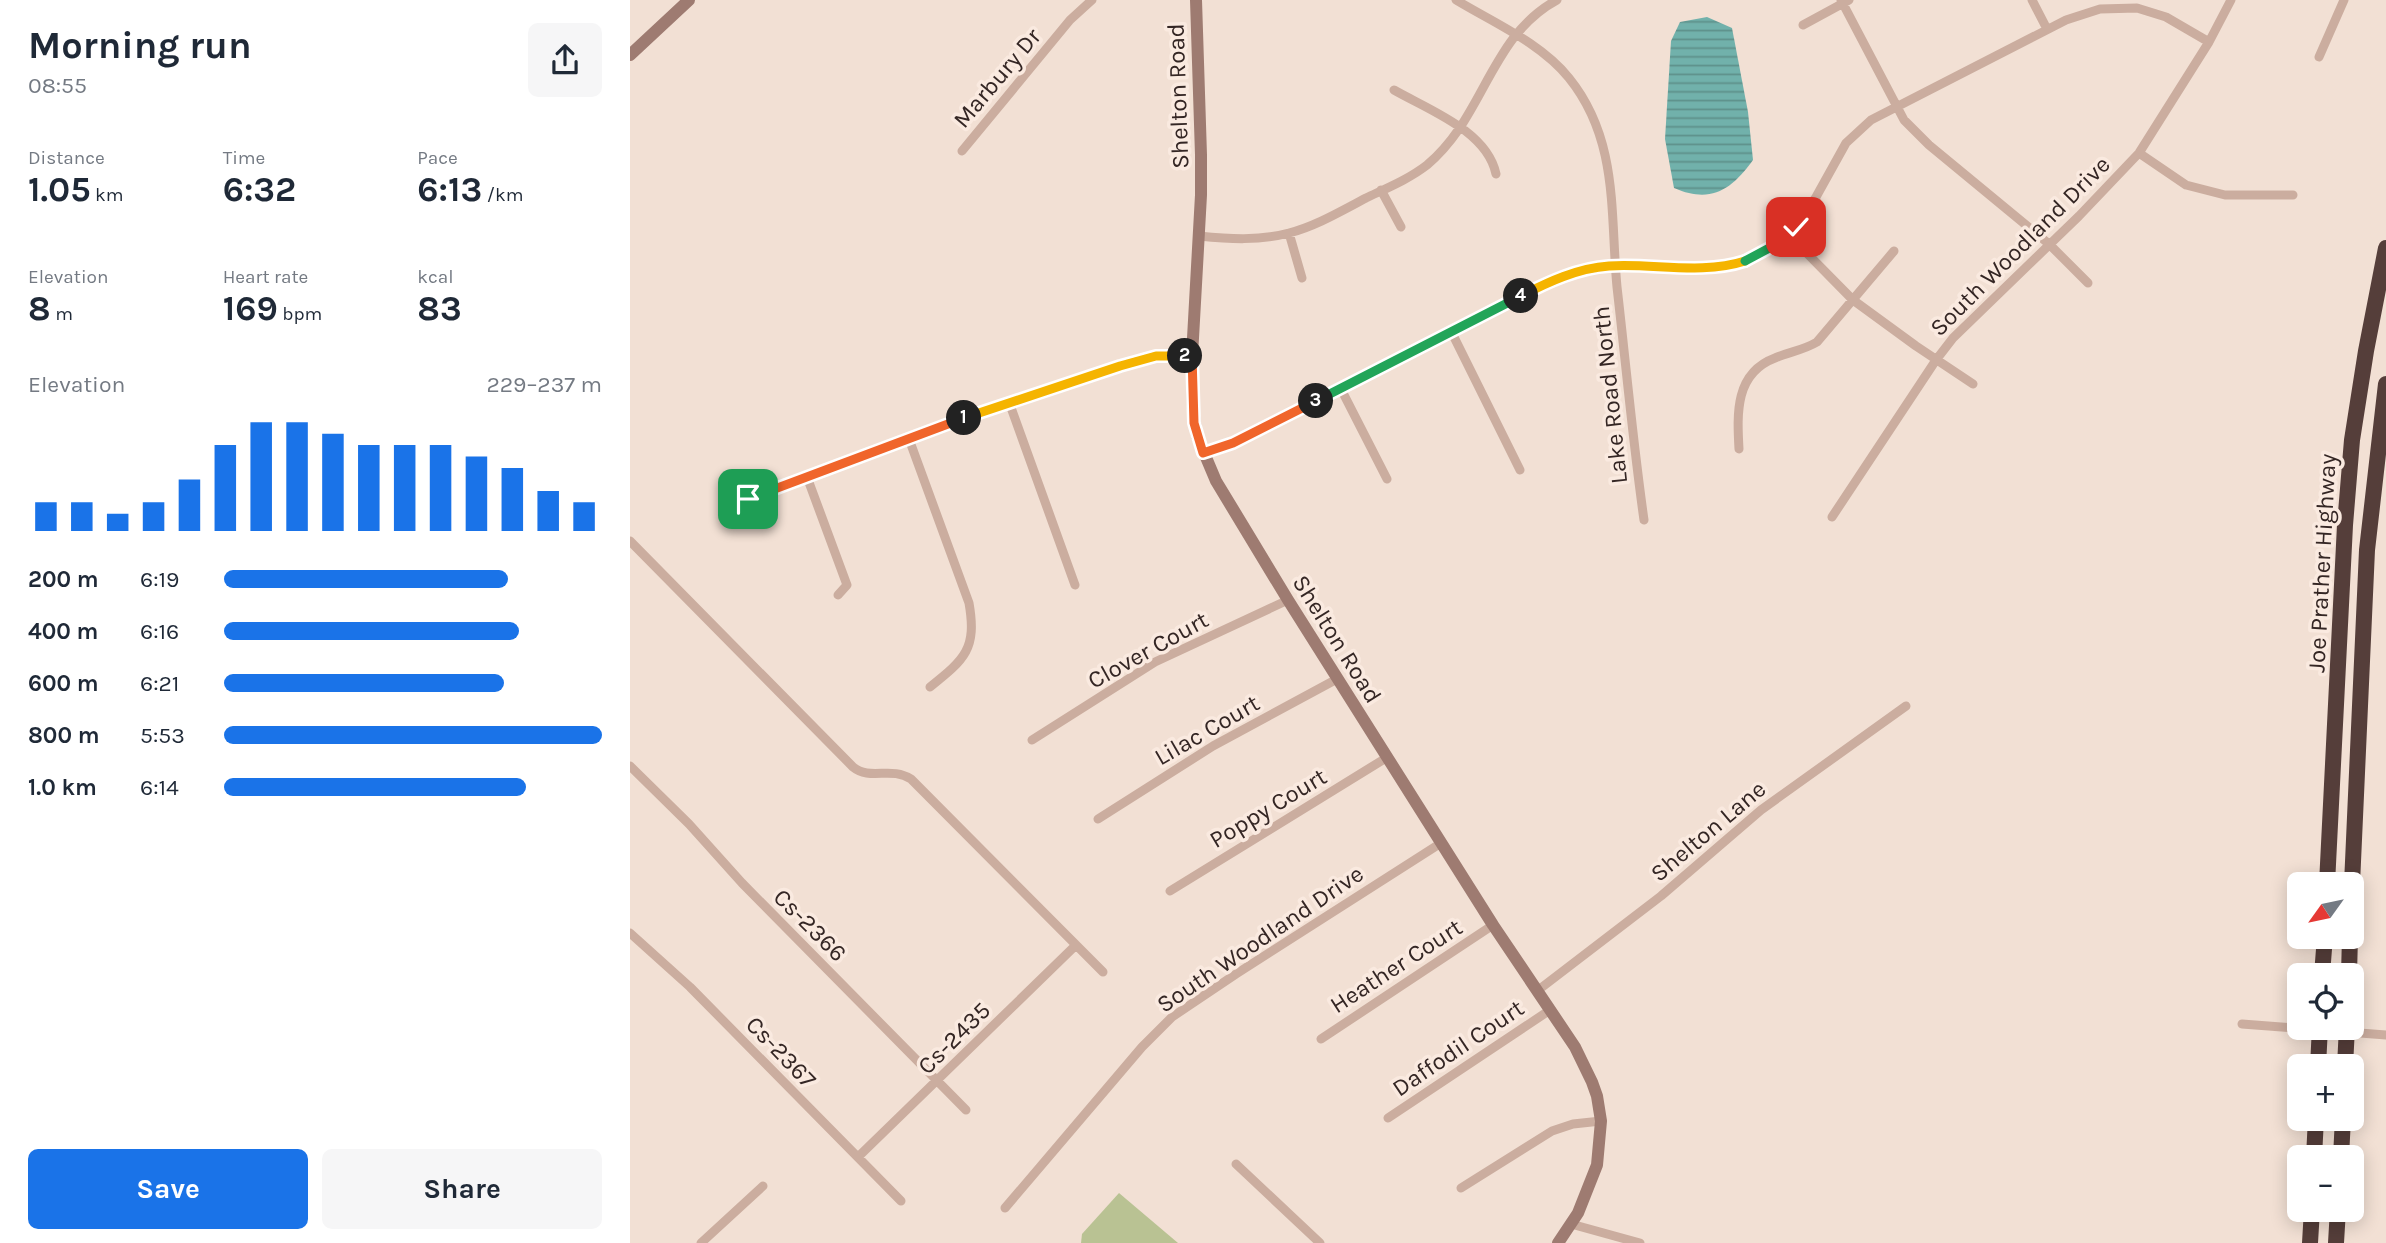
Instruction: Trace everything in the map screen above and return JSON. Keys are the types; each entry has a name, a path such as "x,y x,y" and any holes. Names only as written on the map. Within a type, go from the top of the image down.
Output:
{"highway":[{"name":"Joe Prather Highway","path":"2328,872 2345,525 2352,440 2386,248"},
{"name":"Joe Prather Highway","path":"2353,872 2367,550 2386,384"},
{"path":"2310,1243 2311,1222"},
{"path":"2336,1243 2337,1222"}],"street":[{"path":"630,55 689,0"},
{"name":"Marbury Dr","path":"962,151 1070,20 1092,0"},
{"name":"Shelton Road","path":"1196,0 1201,155 1192,356 1194,423 1203,453 1216,481 1288,600 1386,758 1586,1067 1597,1096 1601,1121 1597,1165 1585,1198 1558,1243"},
{"name":"Lake Road North","path":"1456,0 1515,35 1556,64 1571,80 1594,119 1603,141 1608,166 1615,266 1644,520"},
{"path":"1199,236 1244,239 1289,233 1325,219 1428,164 1460,128 1515,35 1534,14 1557,0"},
{"path":"2032,0 2047,29"},
{"name":"South Woodland Drive","path":"1832,517 1953,338 2140,153 2209,42 2231,0"},
{"path":"2319,57 2344,0"},
{"path":"1803,25 1844,1 1895,107 1904,120 1929,145 2049,244 2088,284"},
{"path":"1203,453 1252,433 1554,280 1581,271 1615,266 1724,266 1751,259 1788,235 1803,219 1846,143 1871,120 2085,12 2120,7 2137,8 2166,17 2209,42"},
{"path":"1394,90 1460,128 1483,146 1493,162 1496,174"},
{"path":"2140,153 2186,185 2225,195 2293,195"},
{"path":"1381,190 1401,227"},
{"path":"1289,233 1302,278"},
{"path":"1788,235 1853,300 1973,384"},
{"path":"1739,449 1739,401 1753,371 1771,359 1816,342 1894,251"},
{"path":"1452,332 1520,470"},
{"path":"748,499 1009,402 1156,356 1192,356"},
{"path":"1341,388 1387,479"},
{"path":"1009,402 1075,585"},
{"path":"909,439 969,603 972,623 971,645 952,669 930,687"},
{"path":"807,477 847,585 838,595"},
{"path":"630,541 853,767 866,774 897,773 911,779 1103,972"},
{"name":"Clover Court","path":"1032,740 1155,662 1288,600"},
{"name":"Lilac Court","path":"1098,819 1213,746 1337,679"},
{"name":"Shelton Lane","path":"1537,991 1661,896 1761,810 1906,706"},
{"name":"Poppy Court","path":"1170,891 1386,758"},
{"name":"Cs-2366","path":"630,766 689,824 749,891 966,1110"},
{"name":"South Woodland Drive","path":"1004,1208 1142,1047 1172,1017 1441,843"},
{"name":"Heather Court","path":"1321,1039 1493,925"},
{"name":"Cs-2367","path":"630,933 690,987 901,1201"},
{"name":"Cs-2435","path":"858,1157 1076,945"},
{"name":"Daffodil Court","path":"1388,1118 1550,1010"},
{"path":"2242,1024 2287,1027"},
{"path":"2364,1033 2386,1035"},
{"path":"1461,1188 1552,1131 1573,1124 1601,1121"},
{"path":"1236,1164 1320,1243"},
{"path":"701,1243 763,1186"},
{"path":"1571,1224 1640,1243"}],"green space":[{"path":"1119,1193 1178,1243 1081,1243 1082,1234"}],"water":[{"path":"1707,17 1732,28 1748,112 1753,160 1728,186 1719,191 1699,195 1674,188 1665,139 1671,41 1680,22"}],"route":[{"path":"748,499 1000,405 1156,356 1192,356 1194,423 1203,453 1262,429 1554,280 1605,266 1708,267 1738,263 1763,253 1796,227"}]}
